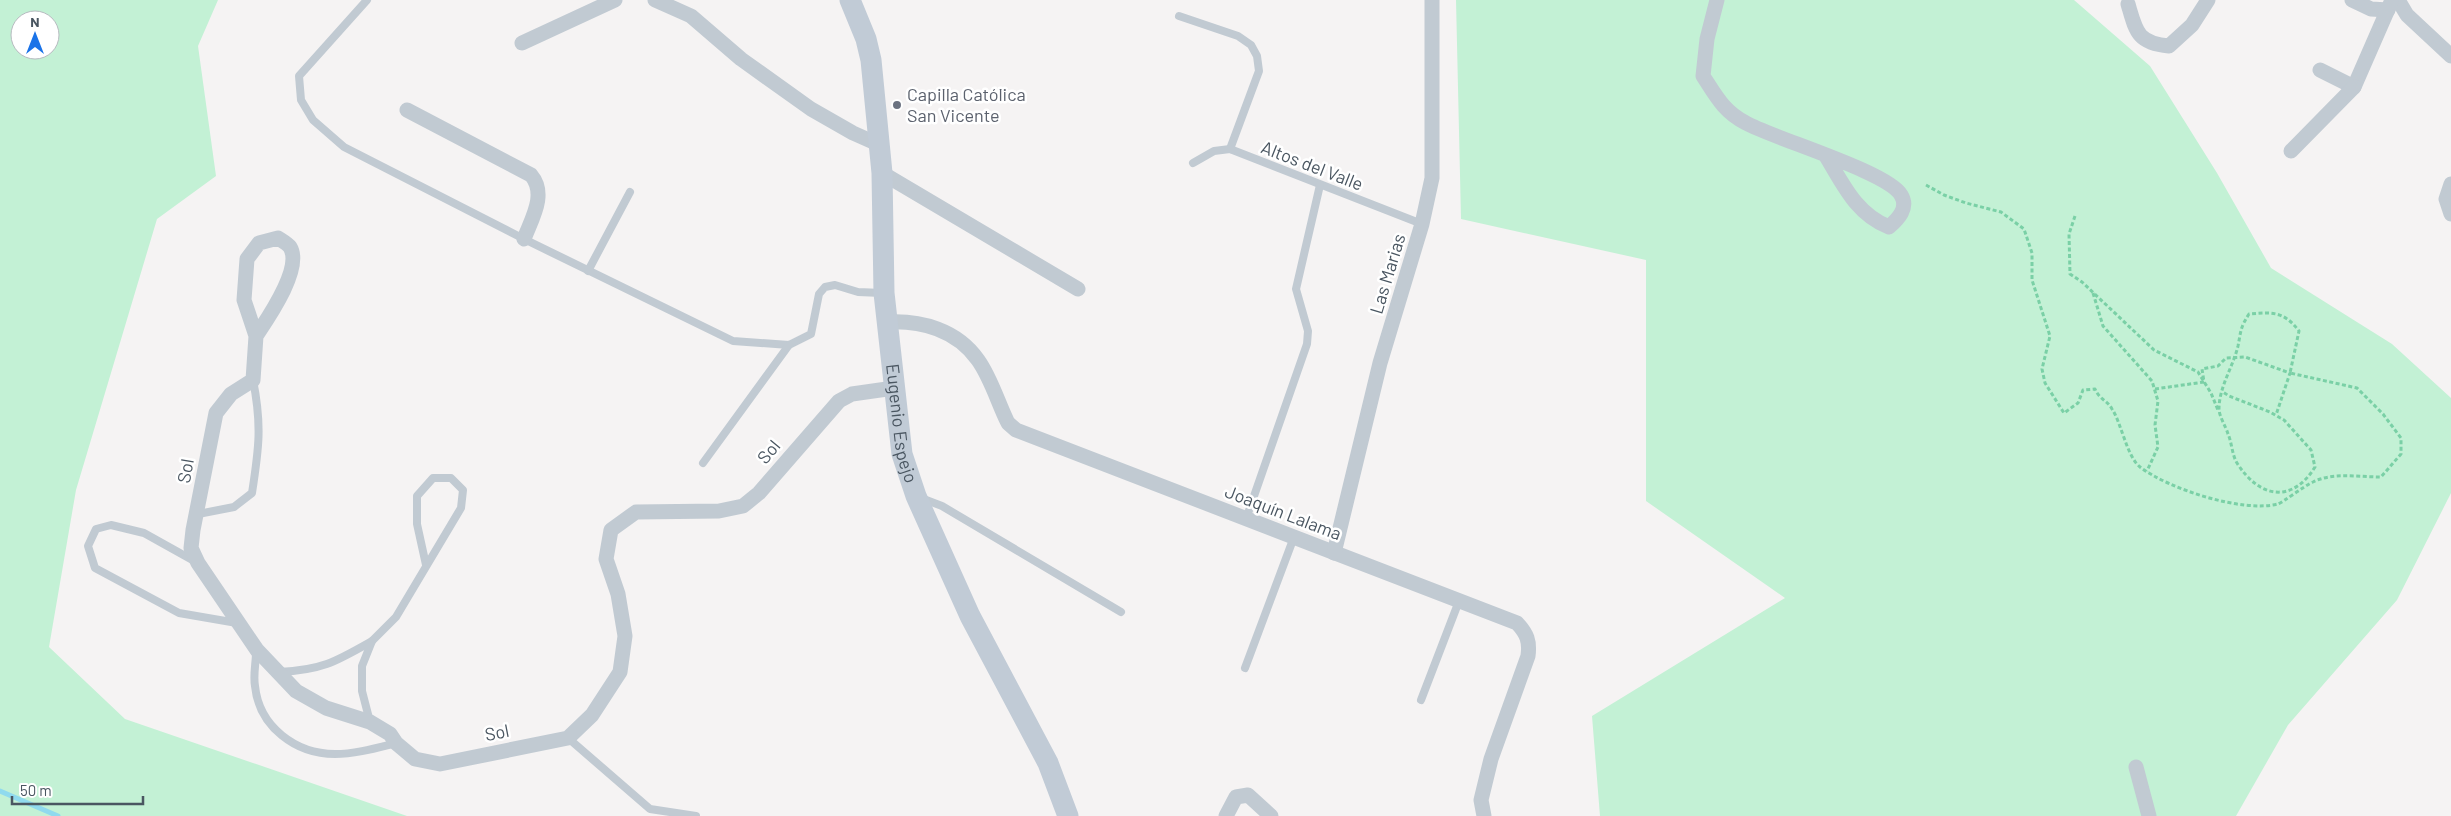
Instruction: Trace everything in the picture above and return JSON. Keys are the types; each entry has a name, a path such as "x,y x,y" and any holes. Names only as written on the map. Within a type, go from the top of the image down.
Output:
{"street":[{"path":"522,43 615,0"},
{"path":"655,0 691,16 741,59 811,109 853,133 880,145"},
{"name":"Eugenio Espejo","path":"850,0 866,39 871,60 882,173 884,293 902,454 916,496 970,616 1048,763 1068,816"},
{"name":"Las Marias","path":"1334,553 1380,364 1422,224 1432,178 1432,0"},
{"path":"1717,0 1707,39 1703,76 1726,111 1746,123 1887,181 1901,195 1904,206 1899,219 1889,226 1876,222 1856,205 1826,156"},
{"path":"2128,4 2136,32 2152,45 2169,46 2192,24 2208,0"},
{"path":"2352,0 2371,9 2393,3"},
{"path":"2393,3 2451,56"},
{"path":"2291,151 2354,87 2393,3"},
{"path":"2320,70 2354,87"},
{"path":"406,110 531,175 537,182 539,191 538,201 524,239"},
{"path":"882,173 1078,289"},
{"path":"2451,184 2446,198 2451,214"},
{"path":"253,380 256,336 244,300 247,259 259,243 278,238 290,247 294,262 272,312 256,336"},
{"name":"Joaquín Lalama","path":"887,322 924,323 952,337 968,349 979,361 1008,423 1016,430 1518,624 1526,633 1530,644 1528,656 1491,759 1481,800 1484,816"},
{"name":"Sol","path":"253,380 231,394 216,413 192,548 198,563 257,650 296,691 319,704 370,722 390,734 396,743 415,759 440,764 568,738 592,715 620,672 625,636 618,594 606,559 611,530 636,512 719,511 743,506 759,494 839,400 852,394 894,388"},
{"path":"2136,767 2149,816"},
{"path":"1226,816 1236,797 1248,795 1271,816"},
{"path":"1476,816 1481,800"}],"lane":[{"path":"367,0 299,76 301,100 313,120 344,147 524,239 733,341 790,345"},
{"path":"1178,16 1238,36 1251,45 1258,56 1259,72 1230,149 1214,151 1193,163"},
{"name":"Altos del Valle","path":"1230,149 1422,224"},
{"path":"1246,519 1307,344 1304,316 1296,290 1320,185"},
{"path":"588,270 630,192"},
{"path":"703,464 790,345 811,334 819,294 825,287 835,285 858,292 884,293"},
{"path":"198,514 234,507 252,494 260,447 259,412 253,380"},
{"path":"279,672 304,671 332,664 372,641 396,617 426,565 448,533 461,508 463,490 451,478 433,478 417,496 417,524 426,565"},
{"path":"916,496 942,506 1121,612"},
{"path":"198,563 144,533 111,525 96,529 88,546 95,568 179,613 237,623"},
{"path":"1246,668 1294,537"},
{"path":"1421,700 1459,601"},
{"path":"370,722 362,691 362,666 372,641"},
{"path":"257,650 254,686 259,706 272,729 302,748 334,754 368,750 396,743"},
{"path":"568,738 650,809 696,816"}],"path":[{"path":"1926,184 1944,195 2001,212 2024,229 2032,253 2032,280 2050,336 2042,369 2045,383 2064,413 2078,403 2083,390 2095,389 2099,398 2112,408 2138,466 2171,483 2218,501 2253,506 2279,504 2294,492 2315,481 2337,476 2381,477 2401,454 2401,438 2382,414 2357,388 2290,372 2246,357 2226,358 2218,366 2202,369 2204,382"},
{"path":"2075,216 2069,234 2070,274 2093,292 2154,350 2198,372 2218,410 2236,461 2249,480 2269,493 2283,492 2307,480 2315,467 2311,450 2284,420 2223,392"},
{"path":"2093,292 2104,326 2147,374 2158,401 2155,425 2158,447 2148,471"},
{"path":"2218,410 2238,346 2240,330 2249,314 2272,312 2290,319 2299,331 2290,372 2276,415"},
{"path":"2154,389 2204,382"}],"green space":[{"path":"0,0 218,0 198,46 216,176 157,219 76,490 49,647 125,719 407,816 0,816"},
{"path":"1456,0 2074,0 2150,66 2217,173 2271,268 2392,344 2451,398 2451,493 2397,600 2288,725 2236,816 1600,816 1592,716 1785,598 1646,501 1646,260 1461,219"}],"waterway":[{"path":"0,791 58,816"}],"place":[{"name":"Capilla Católica San Vicente","path":"897,105"}]}
